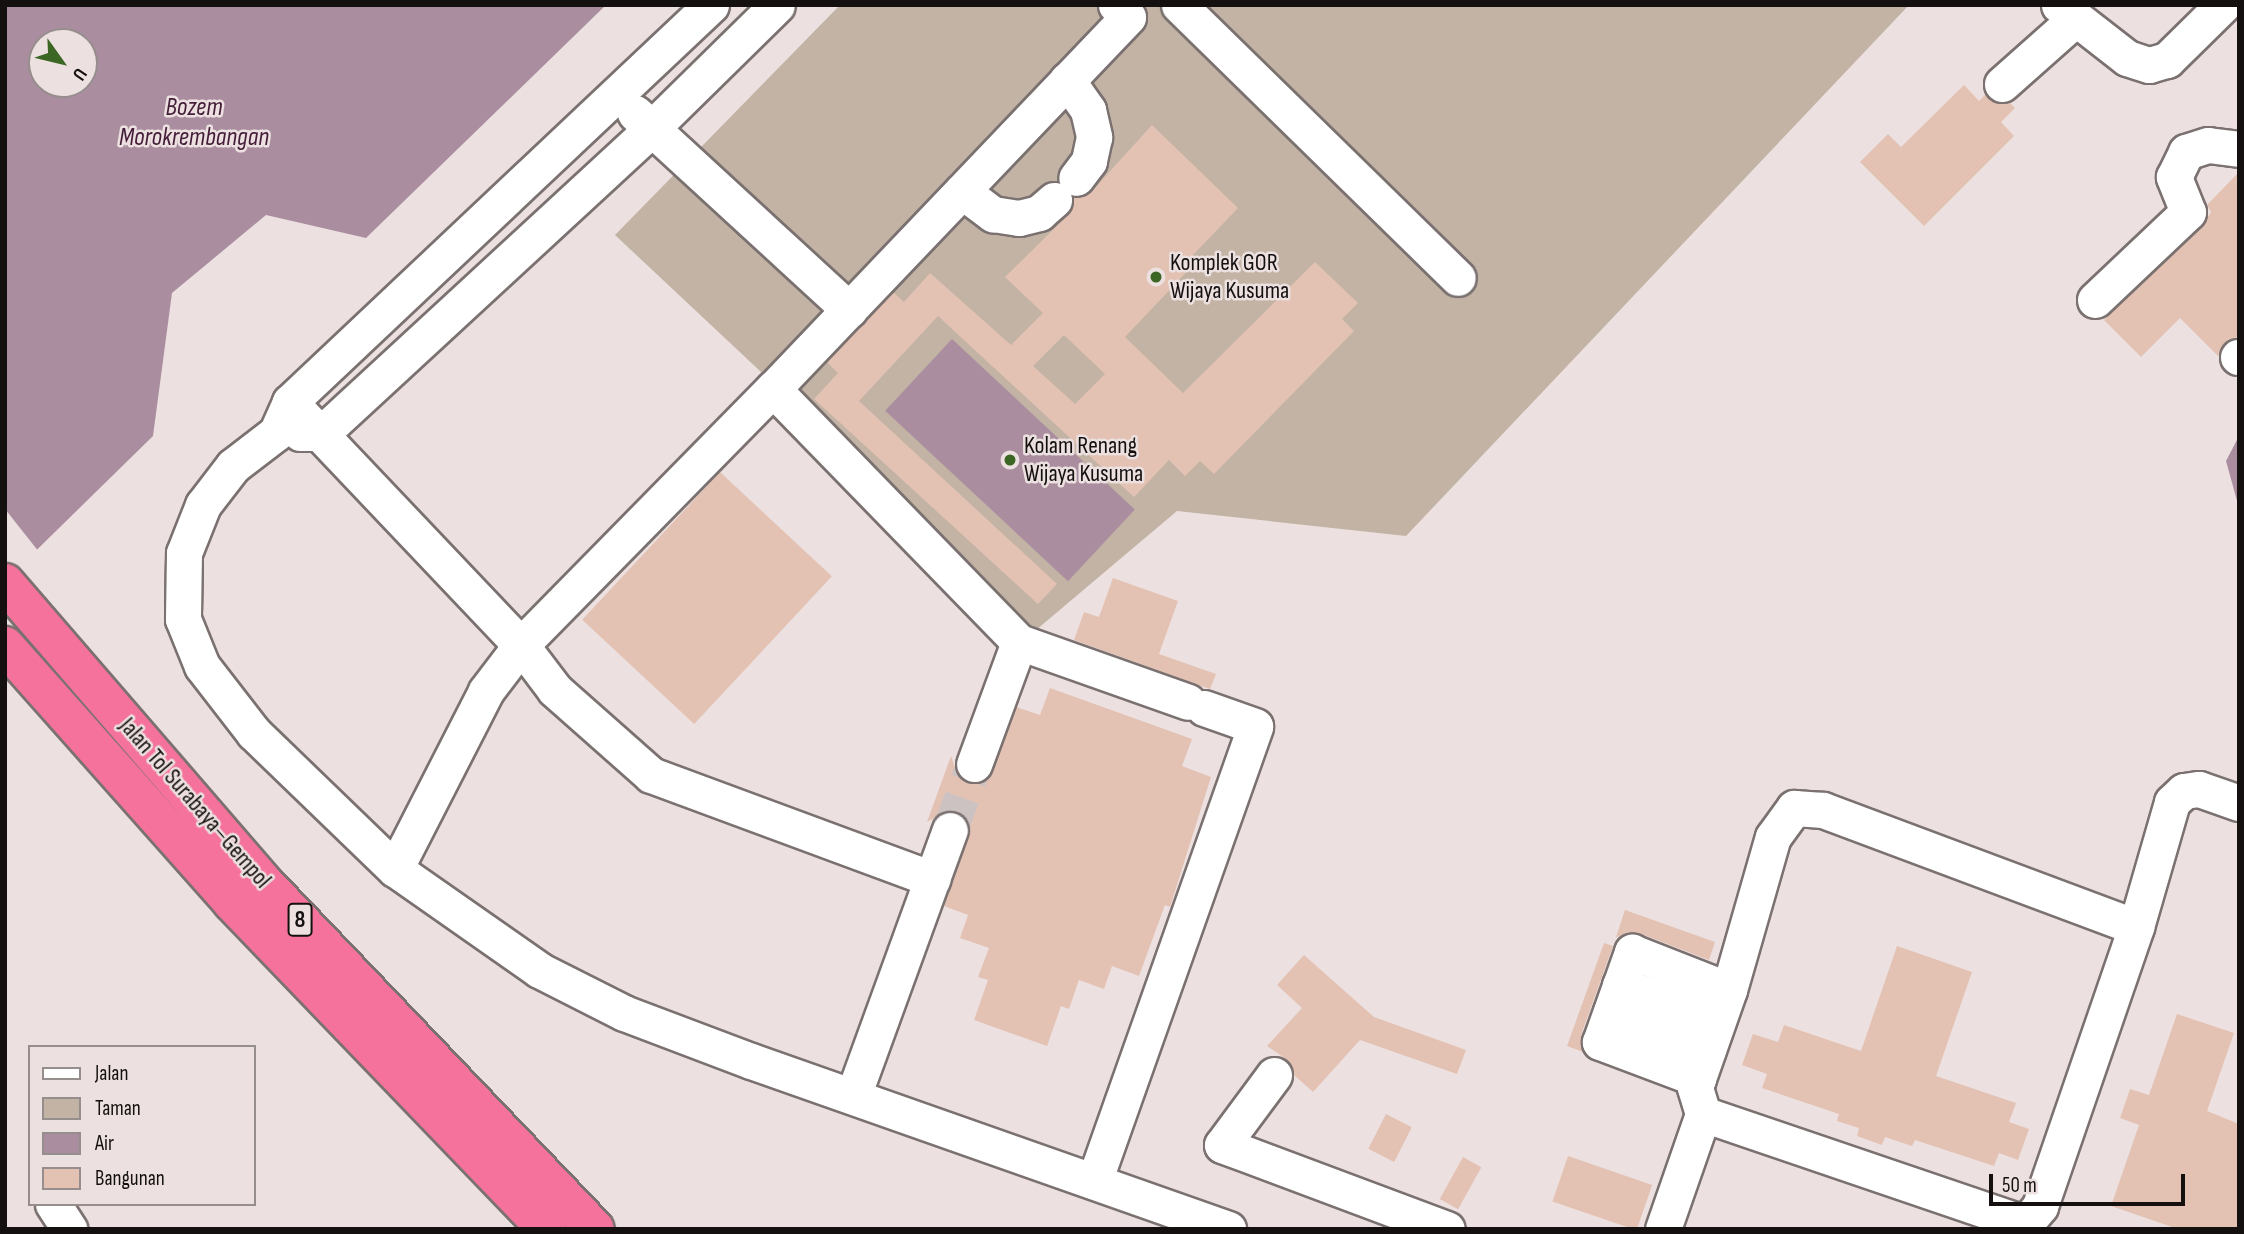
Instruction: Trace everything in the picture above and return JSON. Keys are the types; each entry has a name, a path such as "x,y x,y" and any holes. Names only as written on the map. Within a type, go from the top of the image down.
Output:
{"highway":[{"name":"Jalan Tol Surabaya–Gempol","path":"11,591 265,884 595,1229"},
{"name":"Jalan Tol Surabaya–Gempol","path":"5,646 232,902 547,1229"}],"lane":[{"path":"711,5 290,402 276,433 233,466 203,505 184,553 183,619 202,666 254,733 395,869 539,970 624,1013 853,1096 1095,1179 1228,1229"},
{"path":"276,433 322,433 652,128 777,5"},
{"path":"1178,5 1458,278"},
{"path":"2002,84 2067,13 2127,58 2149,65 2167,60 2223,5"},
{"path":"395,869 486,691 521,645 849,310 1067,80 1127,9"},
{"path":"962,191 993,214 1019,219 1039,213 1065,189 1089,161 1094,137 1088,110 1067,80"},
{"path":"617,96 849,310"},
{"path":"2095,300 2188,212 2174,177 2186,152 2208,145 2239,149"},
{"path":"773,389 1019,642 1255,726 1095,1179"},
{"path":"290,402 521,645 555,690 651,775 932,879"},
{"path":"974,764 1019,642"},
{"path":"1703,1114 2022,1226 2040,1206 2136,927 2172,802 2184,791 2199,789 2239,803"},
{"path":"1663,1229 1703,1114 1695,1087 1773,836 1794,808 1823,810 2136,927"},
{"path":"853,1096 950,830"},
{"path":"1616,998 1713,1035 1600,1042 1616,998"},
{"path":"1274,1075 1222,1145 1447,1229"},
{"path":"54,1206 69,1229"}],"green space":[{"name":"Komplek GOR Wijaya Kusuma","path":"840,5 1909,5 1406,536 1177,511 1036,630 615,235"}],"water":[{"name":"Bozem Morokrembangan","path":"5,5 606,5 366,238 266,215 172,293 153,436 5,581"},
{"name":"Kolam Renang Wijaya Kusuma","path":"952,339 1135,509 1068,581 885,411"},
{"path":"2239,436 2239,508 2226,461"}],"pier":[{"path":"5,509 39,552 5,584"}],"building":[{"path":"1964,85 1979,101 1985,95 1995,103 2009,102 2015,108 2001,122 2014,136 1924,226 1860,162 1888,134 1901,147"},
{"path":"1152,125 1238,208 1192,256 1197,261 1125,337 1183,393 1315,262 1358,303 1342,319 1354,331 1214,474 1200,461 1185,476 1169,460 1134,497 938,316 859,401 1057,584 1038,604 814,399 838,373 827,362 893,292 904,302 930,273 1011,345 1043,313 1005,277 1068,215 1074,198 1092,191","holes":["1064,335 1105,374 1075,404 1033,366"]},
{"path":"2239,172 2239,337 2227,340 2218,356 2180,318 2141,357 2104,320 2202,227 2211,212 2207,205"},
{"path":"720,472 832,576 694,724 582,620"},
{"path":"1113,578 1178,601 1159,654 1216,674 1210,689 1074,640 1084,612 1099,617"},
{"path":"1050,688 1192,739 1182,766 1211,777 1170,907 1165,905 1139,976 1112,966 1104,989 1079,980 1069,1009 1061,1006 1047,1046 974,1020 988,980 978,977 989,948 960,938 968,915 944,906 970,826 965,817 947,810 927,822 951,756 958,776 966,783 986,780 1016,707 1040,715"},
{"path":"1625,910 1715,942 1709,960 1639,933 1616,937"},
{"path":"1604,943 1613,946 1581,1035 1583,1052 1567,1046"},
{"path":"1897,946 1972,972 1936,1076 2016,1103 2009,1122 2029,1129 2018,1160 1999,1153 1994,1166 1915,1140 1912,1146 1885,1137 1882,1145 1857,1136 1859,1128 1837,1121 1839,1114 1762,1088 1767,1074 1742,1065 1753,1034 1778,1042 1784,1025 1861,1051"},
{"path":"1304,955 1374,1017 1466,1050 1457,1074 1360,1040 1313,1092 1294,1075 1286,1059 1267,1046 1302,1008 1277,985"},
{"path":"2177,1014 2234,1033 2207,1111 2239,1124 2239,1229 2178,1229 2111,1206 2139,1125 2120,1118 2130,1089 2149,1095"},
{"path":"1386,1114 1412,1127 1394,1162 1368,1149"},
{"path":"1568,1156 1652,1185 1637,1229 1552,1201"},
{"path":"1463,1157 1481,1167 1458,1209 1440,1199"}],"tunnel":[{"path":"950,830 974,764"}],"place":[{"name":"Komplek GOR Wijaya Kusuma","path":"1156,277"},
{"name":"Kolam Renang Wijaya Kusuma","path":"1010,460"}]}
